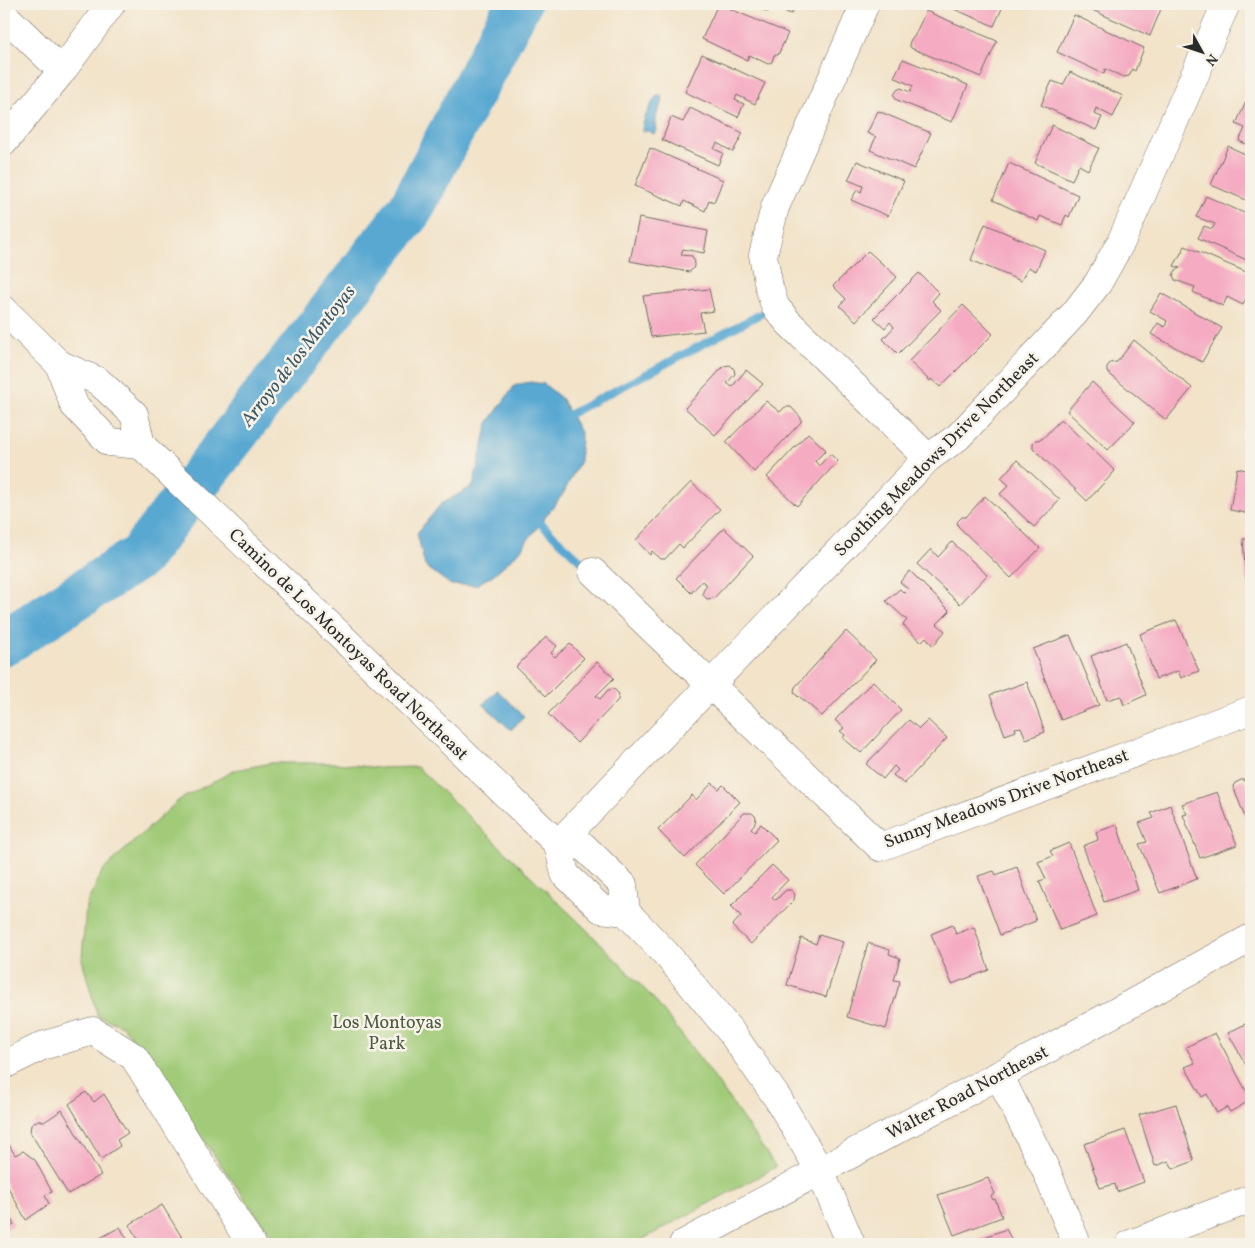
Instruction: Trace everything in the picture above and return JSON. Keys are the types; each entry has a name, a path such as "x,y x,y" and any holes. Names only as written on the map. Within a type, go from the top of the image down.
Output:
{"street":[{"path":"4,142 62,71 111,4"},
{"path":"865,4 775,207 763,255 771,294 776,306 788,322 928,458"},
{"name":"Soothing Meadows Drive Northeast","path":"558,844 928,458 958,437 1074,314 1098,284 1121,242 1226,4"},
{"path":"4,15 62,71"},
{"name":"Camino de Los Montoyas Road Northeast","path":"4,310 59,364 74,405 109,442 147,451 558,844"},
{"name":"Sunny Meadows Drive Northeast","path":"593,572 880,847 1251,710"},
{"path":"558,844 583,846 623,885 626,912 668,956 732,1032 778,1099 820,1171 851,1244"},
{"name":"Walter Road Northeast","path":"683,1244 1251,938"},
{"path":"4,1065 42,1046 93,1031 134,1057 251,1244"},
{"path":"999,1075 1045,1168 1077,1244"},
{"path":"1130,1244 1251,1200"}],"green space":[{"name":"Los Montoyas Park","path":"271,763 336,763 378,768 417,767 587,930 653,998 709,1070 776,1167 634,1244 277,1244 124,1027 97,1015 82,959 86,905 103,870 179,800 235,770"}],"water":[{"path":"659,95 662,96 663,102 657,115 657,130 654,134 642,131 643,123 653,101"},
{"path":"530,382 544,384 561,398 581,434 580,461 563,494 518,553 493,575 476,585 451,585 425,566 417,533 441,504 473,486 488,423 515,385"},
{"path":"497,690 524,716 511,730 483,704"}],"building":[{"path":"718,4 788,33 778,55 774,55 772,62 768,64 749,55 747,60 702,39"},
{"path":"749,4 797,4 791,14 771,6 768,12"},
{"path":"942,4 1004,4 994,26"},
{"path":"1079,4 1163,4 1150,36"},
{"path":"926,11 997,41 981,77 911,48 909,44 911,39 914,37"},
{"path":"1074,15 1144,48 1135,71 1132,69 1129,76 1124,77 1105,69 1104,74 1057,52"},
{"path":"702,54 765,83 755,104 737,95 735,100 744,104 738,117 685,92"},
{"path":"903,59 968,85 952,122 897,100 894,95 897,90 901,88 910,92 913,86 894,77"},
{"path":"1070,72 1123,96 1113,117 1096,108 1094,114 1102,117 1096,130 1041,105 1052,81 1063,85"},
{"path":"1246,102 1251,104 1251,146 1239,141 1245,128 1236,124"},
{"path":"690,108 743,133 733,152 717,143 714,149 723,153 718,165 662,140 671,117 683,122"},
{"path":"878,111 931,133 914,169 870,150 876,137 867,133"},
{"path":"1052,125 1099,148 1088,170 1079,165 1072,180 1035,163"},
{"path":"1228,146 1251,157 1251,202 1211,185"},
{"path":"650,148 723,180 714,202 709,200 705,211 684,201 682,206 635,186"},
{"path":"857,161 904,181 888,216 851,200 857,190 861,192 863,186 848,180"},
{"path":"1009,163 1078,195 1069,217 1066,215 1062,225 1040,216 1038,221 993,200"},
{"path":"1206,196 1251,216 1251,262 1198,238 1204,226 1212,229 1215,224 1196,217"},
{"path":"639,218 708,231 704,253 683,249 681,255 692,256 695,262 693,269 689,272 630,261"},
{"path":"985,224 1045,250 1036,271 1028,267 1021,281 971,260"},
{"path":"1185,246 1251,274 1251,287 1243,305 1227,297 1223,306 1193,292 1195,287 1175,280 1173,275 1180,268 1174,266"},
{"path":"868,251 897,277 856,321 840,306 846,299 833,286"},
{"path":"919,273 939,293 932,301 941,310 898,354 883,339 894,327 890,322 885,328 874,318"},
{"path":"709,289 714,311 700,313 704,331 651,337 643,296"},
{"path":"1161,293 1222,328 1202,362 1151,334 1158,323 1165,327 1167,321 1150,311"},
{"path":"963,305 993,334 940,387 931,379 930,381 909,361"},
{"path":"1134,340 1192,388 1166,420 1107,372 1107,367 1110,363 1117,362"},
{"path":"730,365 734,369 735,374 727,383 732,387 746,370 763,384 715,435 685,408 724,366"},
{"path":"1092,382 1135,422 1108,450 1067,411"},
{"path":"766,401 780,412 785,407 791,407 801,418 801,422 754,472 726,442"},
{"path":"1061,419 1115,471 1087,501 1033,448 1033,443 1036,440 1042,439"},
{"path":"808,433 826,450 815,461 819,466 830,454 838,461 797,506 767,477"},
{"path":"1017,460 1060,500 1034,527 1000,494 1009,485 1001,478"},
{"path":"1237,468 1251,471 1251,514 1230,510"},
{"path":"691,482 720,509 683,548 679,544 665,559 661,559 652,551 650,555 636,540"},
{"path":"985,496 1040,548 1011,578 958,526 957,522 962,517 966,517"},
{"path":"724,528 753,556 714,598 707,599 703,595 703,591 707,585 702,581 691,593 676,578"},
{"path":"1243,539 1251,539 1251,579 1246,579"},
{"path":"952,542 987,575 960,604 917,564 931,549 938,557"},
{"path":"910,571 950,611 937,624 945,631 933,646 926,637 921,642 903,625 907,620 886,601 900,589 904,593 908,589 900,582"},
{"path":"1176,620 1199,671 1181,678 1178,671 1156,679 1140,634"},
{"path":"846,631 876,660 822,716 797,696 794,691 795,687"},
{"path":"1070,635 1099,705 1061,720 1033,649"},
{"path":"546,637 557,646 551,653 555,657 570,644 584,658 546,696 516,667"},
{"path":"1126,642 1146,695 1124,705 1121,696 1107,700 1091,656"},
{"path":"597,662 614,678 596,696 600,699 608,690 614,689 619,694 618,700 577,743 548,714"},
{"path":"873,681 901,710 861,753 843,738 845,735 840,731 844,728 835,720"},
{"path":"1027,682 1045,732 1026,739 1021,727 1015,728 1016,731 1005,735 990,695"},
{"path":"909,720 919,729 928,720 947,738 904,784 893,775 898,770 894,766 883,779 866,764"},
{"path":"1241,780 1245,780 1248,787 1251,786 1251,833 1233,786"},
{"path":"712,783 719,789 723,785 740,802 685,858 658,830 692,795 696,800"},
{"path":"1217,792 1237,845 1200,858 1183,815 1187,814 1182,804"},
{"path":"1170,805 1197,879 1160,893 1139,844 1147,842 1139,823 1154,818 1151,813"},
{"path":"744,813 752,813 756,817 755,823 751,828 755,832 761,824 777,840 724,894 695,865"},
{"path":"1117,825 1138,890 1104,902 1083,846 1098,840 1096,832"},
{"path":"1069,843 1097,916 1060,930 1039,881 1046,879 1038,862 1053,856 1050,851"},
{"path":"772,865 788,880 772,897 776,900 786,890 791,890 795,894 794,900 751,944 732,926 741,916 731,906"},
{"path":"1017,867 1036,921 1000,935 978,876 994,871 996,875"},
{"path":"953,925 956,934 974,927 989,970 952,984 931,934"},
{"path":"819,935 843,942 826,997 787,985 801,938 816,944"},
{"path":"868,943 890,950 889,954 900,958 894,980 900,981 886,1029 847,1017"},
{"path":"1251,1021 1251,1074 1228,1033"},
{"path":"1215,1033 1251,1100 1230,1112 1227,1107 1217,1113 1207,1094 1202,1097 1185,1067 1195,1063 1186,1047"},
{"path":"86,1092 94,1102 104,1094 128,1133 117,1140 120,1146 101,1159 69,1104"},
{"path":"1176,1104 1194,1161 1173,1169 1169,1161 1155,1166 1139,1115"},
{"path":"62,1110 101,1175 68,1194 30,1132 31,1125 38,1120 44,1122"},
{"path":"1125,1130 1144,1182 1117,1192 1115,1184 1100,1188 1084,1144"},
{"path":"5,1138 15,1155 23,1151 35,1160 52,1192 45,1195 49,1204 26,1220 4,1180"},
{"path":"988,1178 995,1194 991,1196 993,1200 995,1199 1002,1217 954,1235 938,1195"},
{"path":"162,1205 186,1244 141,1244 129,1225"},
{"path":"4,1206 14,1225 4,1230"},
{"path":"120,1227 130,1244 94,1244 93,1242"},
{"path":"1006,1229 1014,1244 966,1244"}],"waterway":[{"name":"Arroyo de los Montoyas","path":"4,643 139,557 410,210 518,4"},
{"path":"570,414 772,308"},
{"path":"541,524 590,569"}]}
